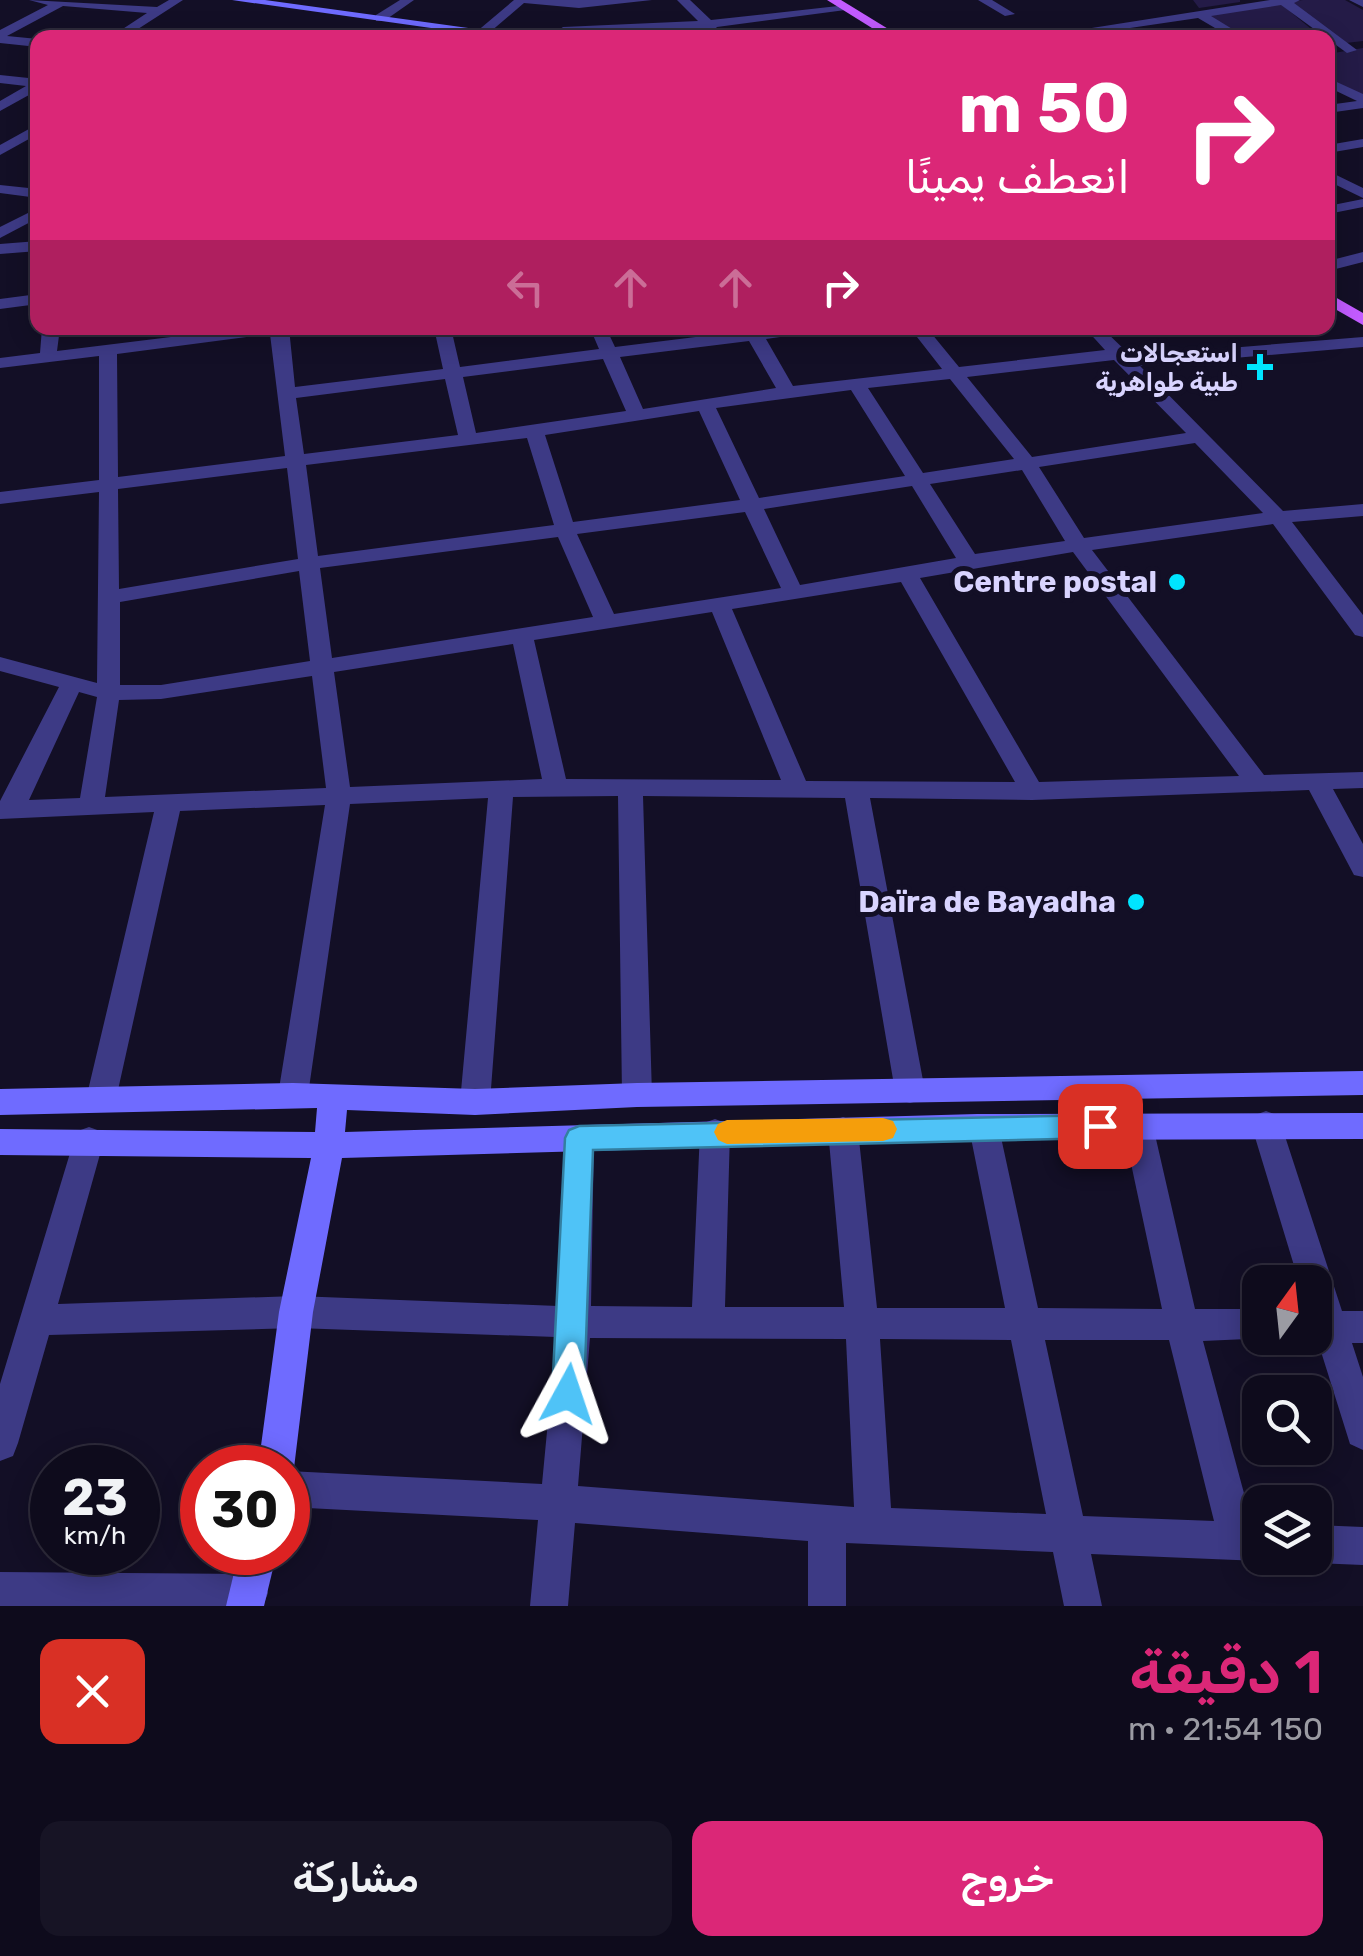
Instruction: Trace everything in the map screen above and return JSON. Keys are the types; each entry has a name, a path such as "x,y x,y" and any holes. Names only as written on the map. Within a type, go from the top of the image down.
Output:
{"main road":[{"path":"238,0 329,6 456,30"},
{"path":"833,0 849,4 899,30"},
{"path":"849,4 886,30"},
{"path":"1335,302 1363,320"},
{"path":"1335,315 1363,332"},
{"path":"0,1102 292,1095 475,1102 637,1095 1363,1083"},
{"path":"279,1445 296,1312 329,1145 333,1099"},
{"path":"0,1142 329,1145 715,1132 1363,1126"},
{"path":"247,1600 253,1575"}],"street":[{"path":"35,0 162,11"},
{"path":"129,30 177,0"},
{"path":"380,18 408,0"},
{"path":"483,30 523,0 592,4 646,0"},
{"path":"682,0 714,30"},
{"path":"984,0 1009,14"},
{"path":"1189,0 1198,14 1226,30"},
{"path":"1355,0 1363,4"},
{"path":"0,37 63,1"},
{"path":"1089,30 1288,1 1330,30"},
{"path":"564,30 592,4"},
{"path":"619,30 707,24 849,4"},
{"path":"0,15 33,18"},
{"path":"393,30 402,20"},
{"path":"1335,34 1357,49"},
{"path":"0,37 30,41"},
{"path":"0,79 30,82"},
{"path":"1335,86 1363,102"},
{"path":"0,107 30,88"},
{"path":"1335,108 1363,102"},
{"path":"0,118 30,124"},
{"path":"0,151 30,130"},
{"path":"1335,147 1363,143"},
{"path":"1335,179 1363,194"},
{"path":"0,188 30,192"},
{"path":"1335,209 1363,203"},
{"path":"0,233 30,216"},
{"path":"0,250 30,247"},
{"path":"1335,264 1363,257"},
{"path":"0,304 30,301"},
{"path":"48,356 50,335"},
{"path":"0,363 217,335"},
{"path":"273,335 286,394 339,795 292,1095"},
{"path":"444,335 468,438"},
{"path":"602,335 636,414"},
{"path":"286,394 725,335"},
{"path":"754,335 787,392"},
{"path":"924,335 1026,460 1080,548 1258,784"},
{"path":"1100,335 1278,517 1363,630"},
{"path":"0,498 955,372 1363,342"},
{"path":"91,808 109,693 108,349"},
{"path":"857,385 969,561"},
{"path":"704,404 792,590"},
{"path":"534,430 566,529 606,622"},
{"path":"109,597 306,564 750,505 1026,460 1200,437"},
{"path":"0,664 109,693 161,692 321,670 792,590 908,575 969,561 1278,517 1363,510"},
{"path":"908,575 1032,791"},
{"path":"719,603 796,788"},
{"path":"522,636 556,787"},
{"path":"71,684 6,810 556,787 1032,791 1363,780"},
{"path":"1317,782 1363,868"},
{"path":"630,788 637,1095"},
{"path":"475,1102 501,789"},
{"path":"856,791 910,1091"},
{"path":"100,1098 169,804"},
{"path":"1266,1124 1336,1326 1363,1432"},
{"path":"1138,1126 1182,1325 1242,1518"},
{"path":"984,1128 1082,1606"},
{"path":"842,1130 862,1324 874,1527"},
{"path":"708,1322 715,1132"},
{"path":"549,1606 574,1322 579,1138"},
{"path":"0,1443 89,1140"},
{"path":"36,1320 296,1312 574,1322 1242,1325"},
{"path":"310,1489 874,1527 1242,1541"},
{"path":"826,1524 827,1606"},
{"path":"1332,1545 1363,1546"},
{"path":"0,1592 247,1600"}],"building":[{"path":"1193,0 1240,0 1240,2 1199,8"},
{"path":"1345,0 1363,10 1363,41 1346,43 1335,35 1335,30 1328,30 1289,2"},
{"path":"1281,4 1312,30 1227,30 1198,15"},
{"path":"1363,48 1363,98 1335,84 1335,53"}],"slow traffic":[{"path":"727,1132 883,1129"}],"place":[{"name":"استعجالات طبية طواهرية","path":"1260,367"},
{"name":"Centre postal","path":"1177,582"},
{"name":"Daïra de Bayadha","path":"1136,902"}],"route":[{"path":"568,1394 579,1138 1100,1126"}]}
